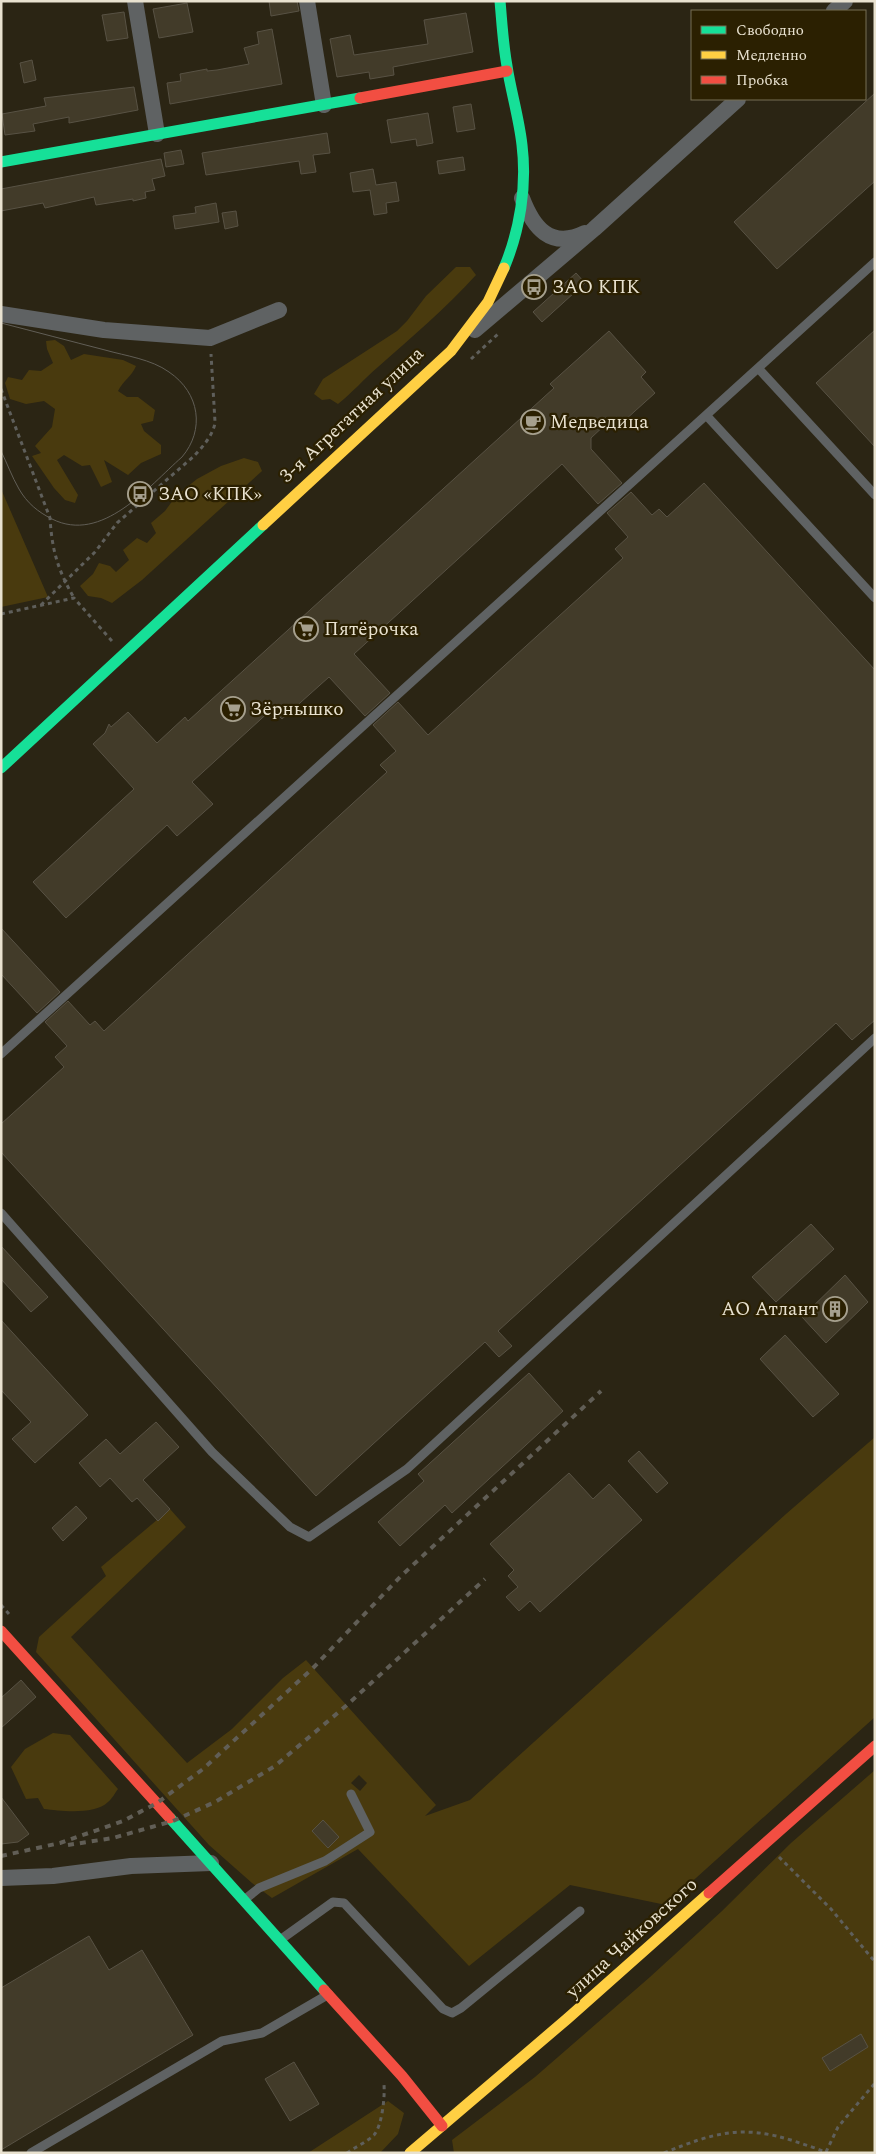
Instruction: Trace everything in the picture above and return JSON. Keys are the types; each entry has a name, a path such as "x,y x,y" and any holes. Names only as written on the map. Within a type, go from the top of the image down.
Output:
{"main road":[{"path":"451,351 478,318 501,277 514,237 522,198 524,167 521,140 507,70 500,1"},
{"path":"1,162 324,105 507,70"},
{"name":"3-я Агрегатная улица","path":"1,768 451,351"},
{"path":"1,1631 329,1994 402,2076 442,2126"},
{"name":"улица Чайковского","path":"410,2153 568,2019 875,1746"}],"street":[{"path":"135,1 158,134"},
{"path":"307,1 324,105"},
{"path":"835,10 845,1"},
{"name":"3-я Агрегатная улица","path":"451,351 594,229 737,100"},
{"path":"522,198 536,227 548,236 562,239 578,237 594,229"},
{"path":"1,314 104,330 210,338 279,310"},
{"path":"1,1878 53,1876 131,1866 211,1864"}],"lane":[{"path":"1,1054 875,262"},
{"path":"758,368 875,495"},
{"path":"706,415 875,598"},
{"path":"1,1213 212,1452 290,1527 309,1537 407,1469 875,1038"},
{"path":"244,1900 259,1888 325,1861 370,1832 351,1794"},
{"path":"280,1940 333,1902 344,1903 443,2009 452,2014 580,1911"},
{"path":"31,2153 222,2041 262,2033 329,1994"}],"path":[{"path":"42,605 95,552 117,523 193,457 213,430 215,422 210,338"},
{"path":"1,389 50,518 51,533 59,571 74,598 123,655"},
{"path":"2,614 74,598"},
{"path":"765,1843 831,1909 875,1962"},
{"path":"347,2153 374,2134 385,2096 384,2084 380,2077"},
{"path":"664,2153 697,2139 736,2130 771,2134 826,2152 838,2127 875,2084"}],"shaded area":[{"path":"456,267 470,267 476,275 441,311 338,404 330,399 322,400 314,394 323,379 397,331 426,296"},
{"path":"55,340 64,346 71,360 84,354 123,360 136,366 118,391 127,397 138,397 155,410 153,421 141,424 144,431 161,445 161,454 141,463 128,475 104,460 112,482 101,487 90,465 82,466 64,455 57,460 78,495 75,503 65,500 54,488 32,456 41,453 35,446 52,427 55,409 44,401 26,404 10,399 5,383 8,377 22,380 29,370 41,371 53,363 46,341"},
{"path":"244,458 258,462 262,471 142,580 112,603 101,598 88,596 80,586 93,574 99,563 110,566 116,572 129,560 123,550 137,538 147,543 156,533 151,523 165,511 176,496 197,479 221,466"},
{"path":"1,489 48,597 1,607"},
{"path":"875,1437 875,1717 666,1905 570,1885 469,1966 358,1849 272,1898 209,1845 36,1652 39,1637 106,1576 101,1567 170,1509 186,1527 71,1637 187,1763 232,1729 283,1678 306,1660 436,1805 425,1816 470,1800 786,1514","holes":["359,1775 367,1783 360,1791 351,1783","322,1821 339,1837 328,1848 312,1831"]},
{"path":"53,1733 70,1735 118,1789 108,1802 95,1809 68,1811 44,1809 38,1798 26,1799 11,1767 25,1749"},
{"path":"875,1770 875,2153 454,2153 452,2140 535,2077 650,1977 722,1911 791,1843"},
{"path":"388,2101 404,2113 398,2134 380,2153 308,2153"}],"building":[{"path":"269,1 297,1 299,11 271,16"},
{"path":"187,3 193,32 159,38 153,9"},
{"path":"124,12 128,38 107,41 102,15"},
{"path":"466,13 473,52 393,67 394,75 370,79 369,72 337,77 330,39 350,35 354,55 428,44 424,20"},
{"path":"272,29 282,84 170,104 167,83 181,81 180,74 249,64 244,48 259,44 257,32"},
{"path":"32,60 36,80 24,83 20,63"},
{"path":"134,87 138,110 69,123 69,117 33,124 35,131 5,135 2,114 46,106 44,98"},
{"path":"875,93 875,181 777,269 734,222"},
{"path":"471,104 475,129 457,132 453,107"},
{"path":"428,113 433,143 417,146 416,139 391,143 387,120"},
{"path":"327,133 330,153 313,155 316,172 301,174 299,161 206,175 202,153"},
{"path":"181,150 184,164 166,167 164,153"},
{"path":"463,157 465,170 439,174 437,161"},
{"path":"161,159 165,176 152,179 155,190 145,192 146,198 96,205 94,197 45,208 43,203 1,211 1,189"},
{"path":"373,169 376,185 396,182 399,201 386,203 387,213 374,215 370,190 353,192 350,173"},
{"path":"216,203 219,222 175,229 173,216 196,213 195,207"},
{"path":"236,211 238,226 225,229 222,213"},
{"path":"576,273 585,283 542,322 533,312"},
{"path":"875,330 875,447 816,383"},
{"path":"609,331 646,372 641,377 655,393 614,430 607,423 591,438 591,449 622,483 598,504 562,464 354,654 390,693 365,716 329,677 282,719 272,709 192,782 213,804 177,836 167,825 66,918 33,882 134,789 93,744 105,733 109,724 111,727 128,712 157,743 185,717 188,721 554,388 550,384"},
{"path":"704,483 875,670 875,1020 852,1040 836,1023 498,1331 512,1346 499,1357 485,1342 316,1496 1,1152 1,1124 64,1067 55,1057 67,1046 45,1022 68,1001 90,1025 95,1021 104,1031 387,772 380,765 396,751 373,725 398,702 428,735 623,558 615,549 628,537 607,513 631,492 652,515 659,509 667,517"},
{"path":"1,928 60,992 37,1013 1,974"},
{"path":"811,1224 834,1249 776,1302 752,1277"},
{"path":"1,1246 48,1297 31,1312 1,1279"},
{"name":"АО Атлант","path":"845,1275 868,1302 826,1343 802,1317"},
{"path":"1,1320 88,1415 35,1463 12,1439 31,1422 1,1390"},
{"path":"785,1335 839,1394 813,1417 760,1359"},
{"path":"529,1373 563,1411 452,1513 445,1505 400,1546 378,1522 424,1481 418,1474"},
{"path":"156,1422 179,1447 143,1480 170,1509 158,1521 137,1498 132,1502 110,1478 100,1487 79,1463 106,1439 120,1454"},
{"path":"639,1451 668,1483 657,1493 628,1461"},
{"path":"569,1473 593,1499 609,1484 642,1520 540,1612 530,1601 519,1611 506,1597 518,1587 508,1576 514,1570 490,1544"},
{"path":"76,1506 87,1518 63,1541 52,1528"},
{"path":"21,1680 36,1697 1,1728 1,1698"},
{"path":"1,1797 29,1834 18,1842 1,1844"},
{"path":"323,1820 339,1837 328,1848 312,1831"},
{"path":"89,1936 109,1970 142,1950 193,2035 1,2150 1,1988"},
{"path":"861,2034 868,2047 830,2071 822,2058"},
{"path":"294,2062 319,2104 290,2121 265,2079"}],"tram line":[{"path":"1,323 138,358 154,364 169,372 187,390 196,412 194,435 182,457 123,509 89,524 71,525 52,519 33,507 19,489 1,451"}],"railway":[{"path":"1,1856 60,1843 123,1821 157,1803 203,1769 313,1668 401,1576 601,1391"},
{"path":"68,1845 113,1838 173,1821 215,1802 275,1766 347,1705 485,1579"}],"traffic: fast":[{"path":"500,1 506,58 522,145 524,176 518,223 504,268"},
{"path":"1,162 360,98"},
{"path":"1,768 263,525"},
{"path":"170,1818 324,1990"}],"traffic: slow":[{"path":"263,525 451,351 488,302 504,268"},
{"path":"410,2153 567,2019 709,1893"}],"traffic: jam":[{"path":"360,98 507,71"},
{"path":"1,1631 170,1818"},
{"path":"709,1893 875,1746"},
{"path":"324,1990 402,2076 442,2126"}],"place":[{"name":"ЗАО КПК","path":"534,287"},
{"name":"Медведица","path":"533,422"},
{"name":"ЗАО «КПК»","path":"140,494"},
{"name":"Пятёрочка","path":"306,629"},
{"name":"Зёрнышко","path":"233,709"},
{"name":"АО Атлант","path":"835,1309"}]}
